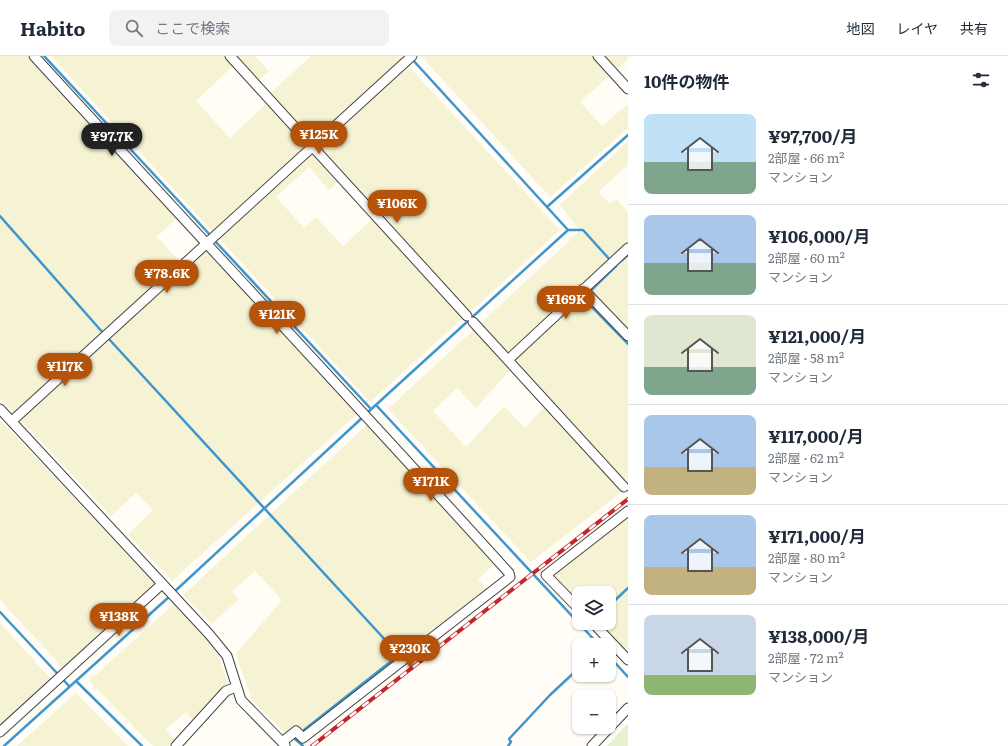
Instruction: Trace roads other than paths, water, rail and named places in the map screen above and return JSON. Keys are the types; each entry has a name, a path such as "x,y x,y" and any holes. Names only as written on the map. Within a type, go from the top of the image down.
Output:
{"street":[{"path":"0,409 168,590 227,656 236,687 244,703 284,744 296,731 303,738 510,578 509,573 211,239 34,56"},
{"path":"230,56 624,487"},
{"path":"598,56 628,89"},
{"path":"12,421 107,336 410,58"},
{"path":"508,360 586,292 612,262 628,248"},
{"path":"586,292 628,336"},
{"path":"572,601 546,575 628,511"},
{"path":"0,732 60,677 168,590"},
{"path":"600,630 628,660"},
{"path":"176,746 226,691 236,687"},
{"path":"592,746 628,708"}],"waterway":[{"path":"44,56 211,236"},
{"path":"367,413 568,230 412,59"},
{"path":"548,206 628,135"},
{"path":"0,216 104,334"},
{"path":"568,230 583,230 611,261"},
{"path":"214,240 371,409"},
{"path":"615,266 628,255"},
{"path":"616,266 583,298 628,344"},
{"path":"108,338 399,655 304,730"},
{"path":"376,405 592,638"},
{"path":"173,593 363,417"},
{"path":"616,599 628,588"},
{"path":"4,746 170,596"},
{"path":"0,612 69,686"},
{"path":"616,664 628,677"},
{"path":"508,746 511,742 509,739 550,695 572,675"},
{"path":"76,681 142,746"},
{"path":"294,738 303,746"}],"railway":[{"path":"312,746 628,499"}]}
